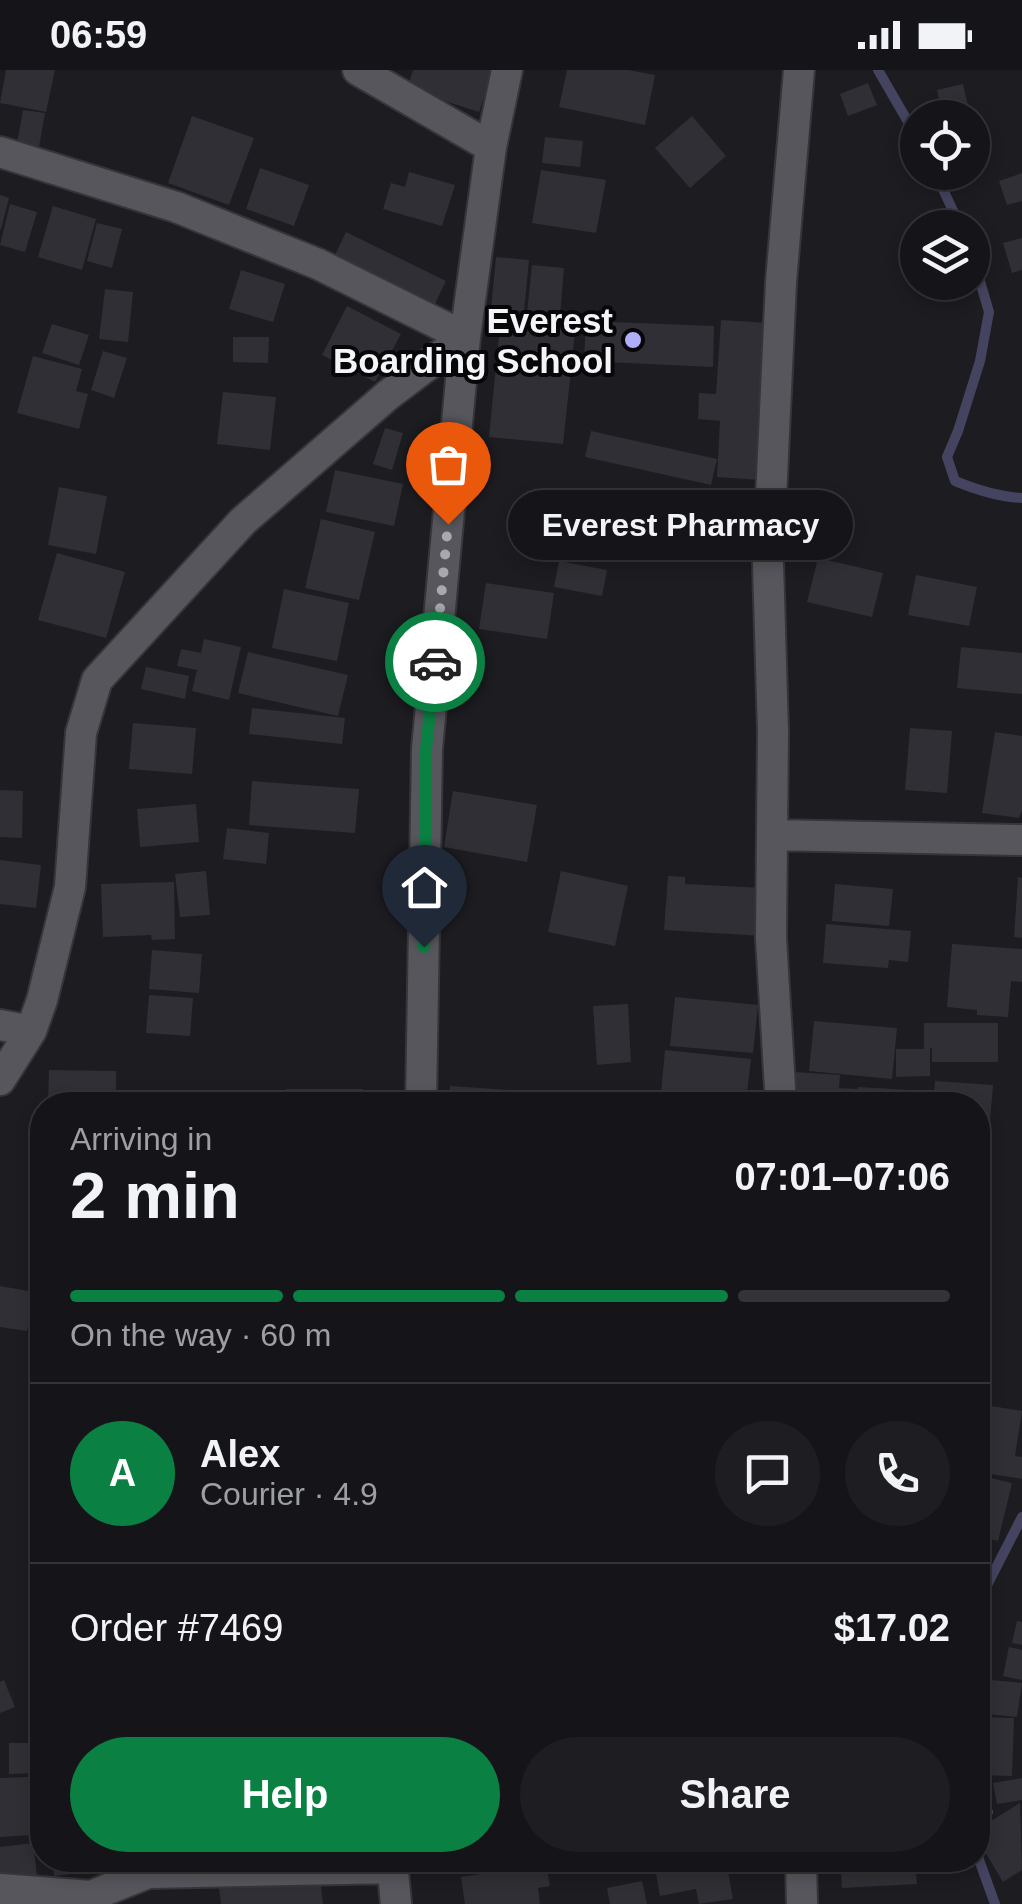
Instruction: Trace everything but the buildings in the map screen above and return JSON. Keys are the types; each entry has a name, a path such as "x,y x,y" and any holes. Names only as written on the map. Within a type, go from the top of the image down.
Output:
{"street":[{"path":"358,70 490,148"},
{"path":"421,1092 426,750 465,337 490,148 507,70"},
{"path":"780,1092 771,938 773,732 768,563 781,282 799,70"},
{"path":"0,152 176,207 318,264 465,337"},
{"path":"0,1080 31,1031 70,887 81,733 97,680 243,520 388,395 465,337"},
{"path":"772,835 1022,840"},
{"path":"0,1025 31,1031"},
{"path":"0,1890 92,1900 148,1873 175,1872"},
{"path":"393,1872 396,1904"},
{"path":"801,1872 802,1904"}],"waterway":[{"path":"878,70 900,108"},
{"path":"943,190 953,210"},
{"path":"985,300 989,312 980,361 947,457 955,481 988,493 1022,498"},
{"path":"990,1580 1022,1517"},
{"path":"983,1872 995,1904"}],"way so far":[{"path":"435,662 448,524"}],"place":[{"name":"Everest Boarding School","path":"633,340"},
{"name":"Everest Pharmacy","path":"448,524"}],"route":[{"path":"424,947 426,750 435,662"}]}
